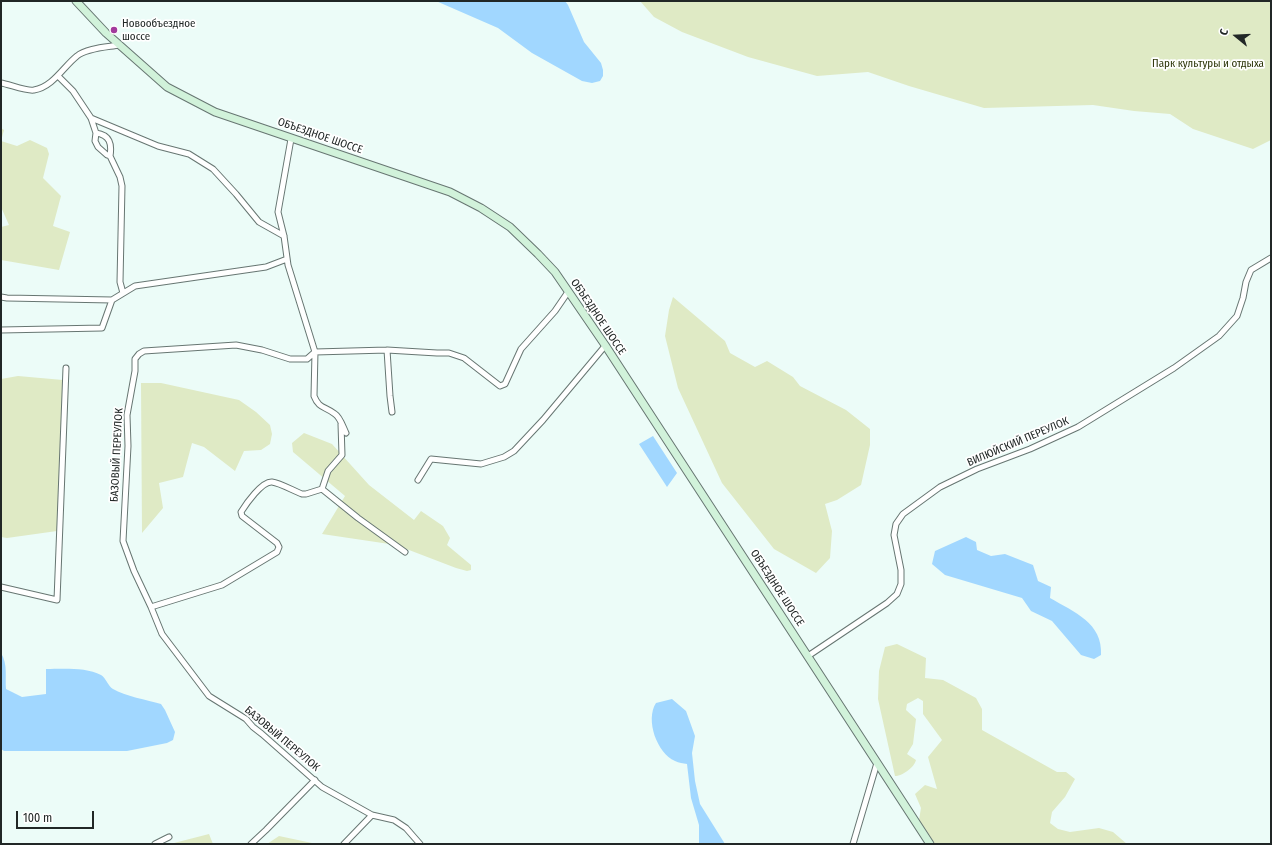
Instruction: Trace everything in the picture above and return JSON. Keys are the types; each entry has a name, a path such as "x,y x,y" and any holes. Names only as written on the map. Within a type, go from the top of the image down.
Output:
{"main road":[{"name":"ОБЪЕЗДНОЕ ШОССЕ","path":"76,1 119,45 167,87 181,95 215,112 450,192 481,208 510,227 538,254 555,272 605,346 930,844"}],"street":[{"path":"1,83 33,91 46,85 58,76 78,55 85,52 119,45"},
{"path":"58,76 73,91 91,118 96,133 95,141 98,147 110,156"},
{"path":"91,118 158,146 189,154 214,169 259,222 284,236"},
{"path":"96,133 109,140 111,144 110,156 120,176 122,186 120,282 123,293"},
{"path":"291,139 278,212 284,236 288,265 315,352 314,396 316,402 321,407 336,414 346,433"},
{"name":"ВИЛЮЙСКИЙ ПЕРЕУЛОК","path":"808,656 887,604 897,594 901,584 901,570 894,536 896,524 903,514 940,487 977,469 1030,449 1078,427 1174,368 1218,336 1237,316 1244,298 1246,282 1251,270 1271,258"},
{"path":"1,297 112,300 135,286 266,267 287,259"},
{"name":"БАЗОВЫЙ ПЕРЕУЛОК","path":"420,844 406,828 394,820 372,815 322,787 253,727 246,719 209,696 162,634 134,571 123,541 128,446 128,415 135,371 135,359 144,351 236,345 262,350 290,359 307,359 315,352 387,350 449,353 464,358 502,386 505,384 520,349 555,311 568,292"},
{"path":"1,330 102,328 112,300"},
{"path":"418,480 431,460 481,464 504,457 514,451 543,420 605,346"},
{"path":"387,350 392,412"},
{"path":"1,587 56,600 66,368"},
{"path":"322,489 328,471 342,455 341,423"},
{"path":"151,607 222,585 277,552 277,543 242,516 241,512 264,484 273,482 302,494 322,489"},
{"path":"322,489 358,518 405,552"},
{"path":"853,844 877,763"},
{"path":"251,844 315,780"},
{"path":"344,844 372,815"},
{"path":"155,844 169,837"}],"green space":[{"name":"Парк культуры и отдыха","path":"640,1 1271,1 1271,140 1253,149 1193,129 1170,114 1093,105 984,108 909,86 868,72 817,76 748,57 682,32 654,17"},
{"path":"1,128 4,130 1,141"},
{"path":"30,140 47,148 49,154 43,178 61,196 53,226 70,232 59,270 1,260 1,227 9,225 1,207 1,141 17,146"},
{"path":"673,297 725,341 730,353 755,367 767,361 793,377 800,386 846,410 870,429 870,445 861,485 837,500 825,504 832,531 830,558 816,573 774,549 722,483 678,388 665,336 669,310"},
{"path":"18,376 63,380 57,531 7,538 1,537 1,379"},
{"path":"141,383 161,383 239,400 256,412 270,425 272,434 270,444 261,450 244,451 235,471 204,447 192,443 183,477 159,483 163,508 142,533"},
{"path":"304,433 332,444 369,485 414,520 421,511 443,526 450,538 447,545 471,565 471,570 467,571 456,568 396,545 322,534 345,496 293,452 292,443"},
{"path":"897,644 926,658 925,678 943,680 976,698 982,709 982,730 1057,772 1066,772 1075,779 1065,797 1052,812 1050,823 1058,829 1070,832 1099,828 1113,832 1127,844 935,844 919,820 921,808 915,794 925,785 937,789 928,757 942,740 923,714 923,701 918,698 907,704 906,710 916,719 913,744 907,754 916,760 913,766 907,771 901,775 895,776 878,699 879,671 885,647"},
{"path":"209,834 213,844 172,844 174,843"},
{"path":"279,836 312,843 267,844"}],"water":[{"path":"436,1 565,1 584,42 601,63 603,76 600,81 592,83 582,81 532,53 498,28"},
{"path":"653,436 677,473 667,487 639,444"},
{"path":"966,537 976,542 977,550 991,556 1005,554 1033,565 1038,581 1051,587 1050,598 1077,614 1092,627 1100,644 1101,655 1094,659 1081,655 1052,621 1031,611 1022,598 945,575 932,564 935,551"},
{"path":"1,653 5,662 6,689 22,697 46,694 46,669 74,669 95,672 103,676 111,688 130,696 161,704 175,732 173,740 167,743 127,751 4,751 1,749"},
{"path":"672,699 686,711 695,736 692,753 695,781 700,804 725,844 699,844 699,825 691,798 687,764 676,762 663,751 658,744 652,727 653,710 656,703"}],"place":[{"name":"Новообъездное шоссе","path":"114,30"}]}
